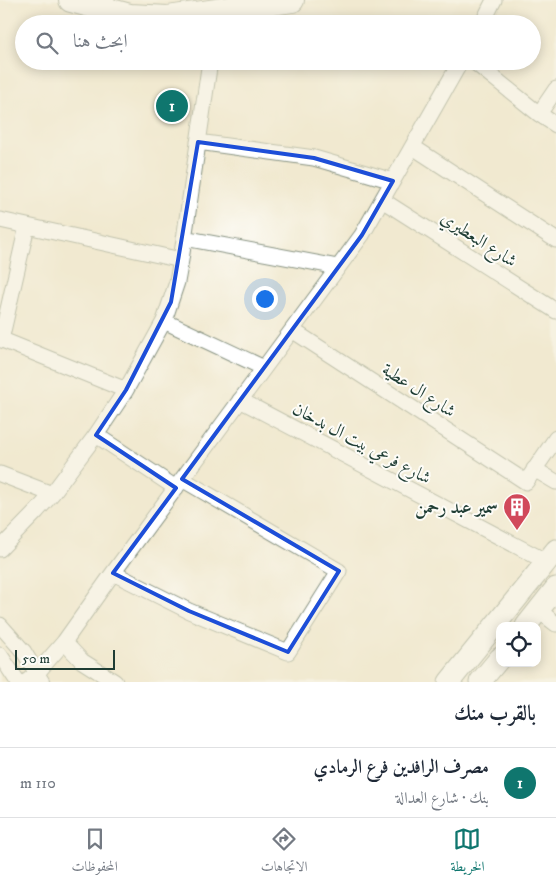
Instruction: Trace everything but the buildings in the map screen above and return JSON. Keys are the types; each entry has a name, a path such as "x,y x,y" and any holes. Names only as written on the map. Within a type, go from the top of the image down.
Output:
{"main road":[{"path":"70,0 126,15"},
{"path":"226,15 292,0"},
{"path":"449,682 551,556"},
{"path":"532,618 556,588"},
{"path":"480,682 496,663"}],"street":[{"path":"486,15 494,0"},
{"path":"0,549 52,494 96,435 126,390 164,321 181,260 209,70"},
{"path":"0,625 21,647 35,679 362,235 456,70"},
{"path":"484,70 539,114 556,124"},
{"path":"539,114 556,89"},
{"path":"198,142 314,158 393,181"},
{"path":"413,148 556,240"},
{"name":"شارع البعطيري","path":"382,200 554,306"},
{"path":"0,220 181,260"},
{"path":"27,226 0,340 126,390"},
{"path":"184,238 338,267"},
{"path":"164,321 264,368"},
{"name":"شارع ال عطية","path":"292,330 530,475 556,482"},
{"name":"شارع فرعي بيت ال بدخان","path":"240,400 551,556"},
{"path":"96,435 179,484 339,571 288,652 190,611 114,573"},
{"path":"530,475 556,438"},
{"path":"0,474 52,494"},
{"path":"532,618 556,624"},
{"path":"64,642 82,661 115,682"},
{"path":"0,655 18,682"}],"highlighted area":[{"path":"198,142 314,158 393,181 362,235 182,479 339,571 288,652 189,611 113,573 176,488 96,435 126,390 171,302"}],"place":[{"name":"مصرف الرافدين فرع الرمادي","path":"172,106"},
{"name":"سمير عبد رحمن","path":"517,531"}]}
